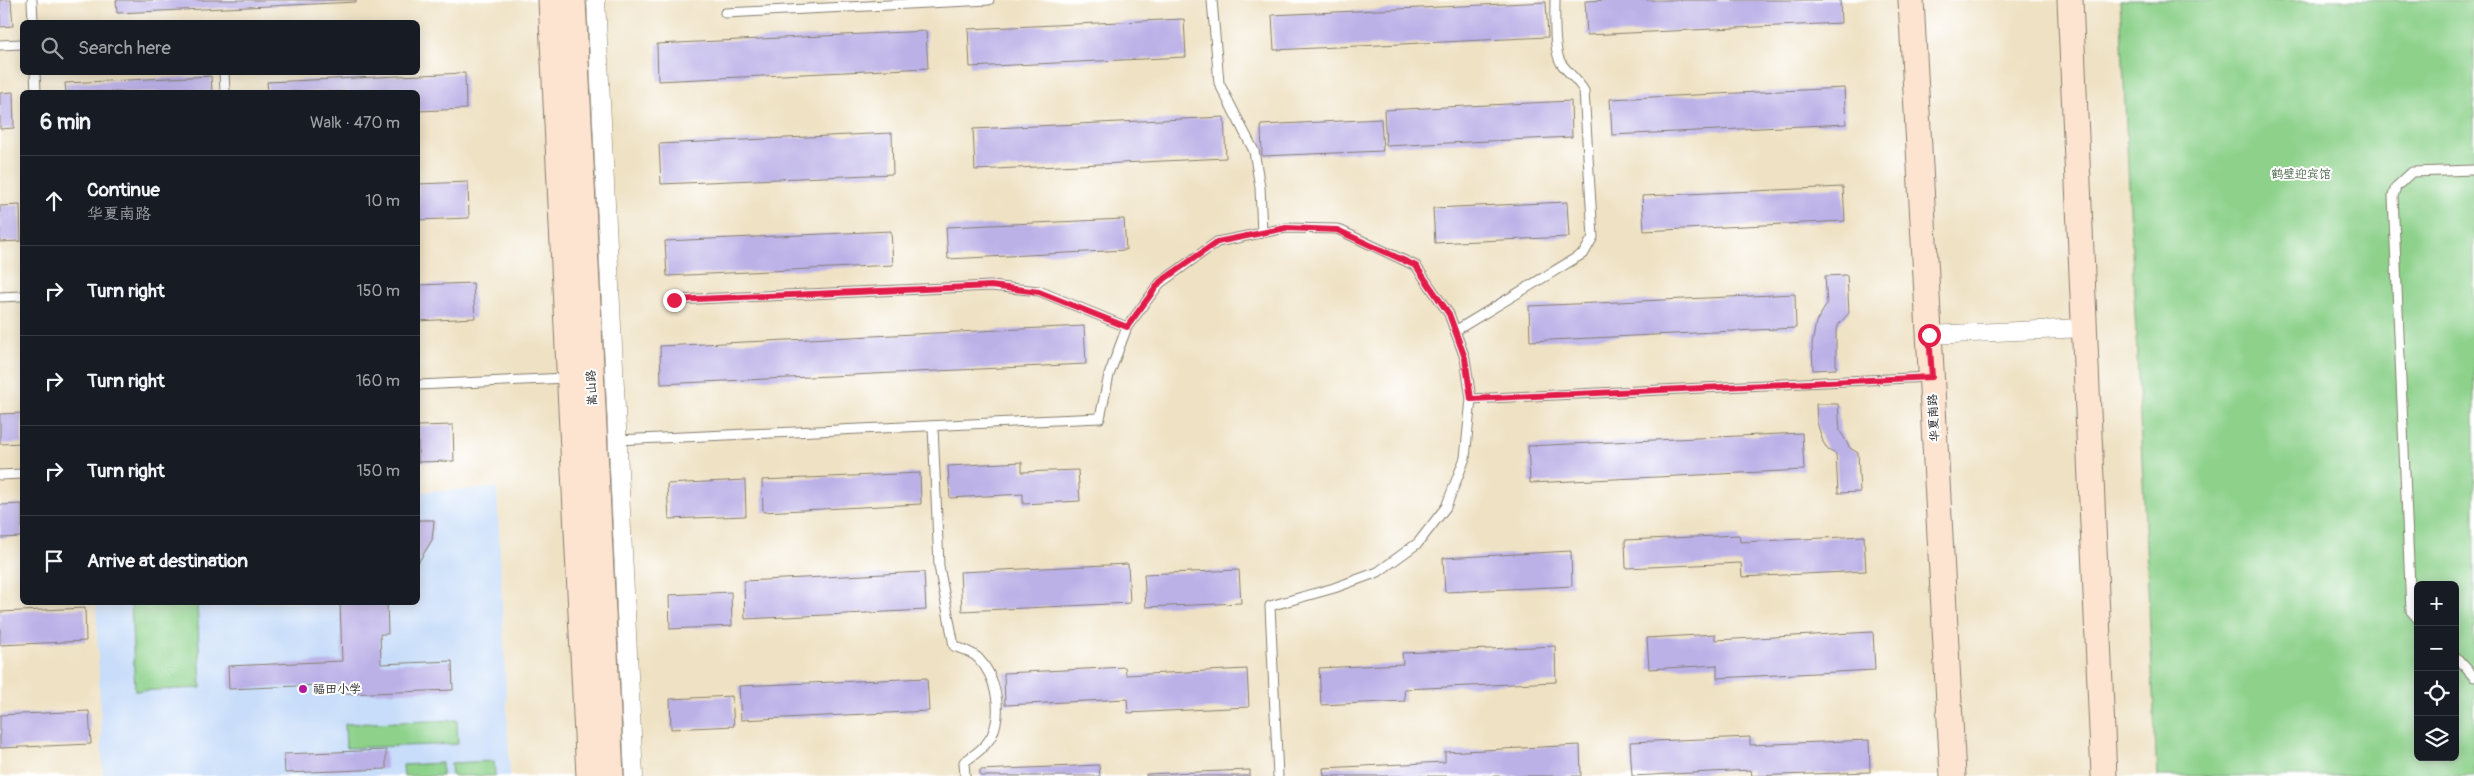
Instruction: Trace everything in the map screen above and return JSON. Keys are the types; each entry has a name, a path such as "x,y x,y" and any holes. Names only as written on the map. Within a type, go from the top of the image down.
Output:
{"main road":[{"name":"嵩山路","path":"551,0 589,776"},
{"name":"嵩山路","path":"573,0 611,776"},
{"name":"华夏南路","path":"1912,0 1953,776"},
{"path":"2070,0 2104,776"}],"street":[{"path":"596,0 634,776"},
{"path":"1929,335 2084,328"}],"lane":[{"path":"32,0 33,20"},
{"path":"725,13 989,0"},
{"path":"1212,0 1218,83 1254,151 1260,187 1262,233"},
{"path":"1455,331 1584,253 1593,237 1584,91 1578,81 1560,62 1556,40 1555,0"},
{"path":"0,45 20,44"},
{"path":"35,75 36,90"},
{"path":"224,75 225,90"},
{"path":"2414,615 2411,612 2393,196 2396,187 2412,172 2474,170"},
{"path":"617,440 1100,418 1109,375 1127,327 1160,282 1217,242 1286,228 1337,230 1416,266 1449,314 1465,358 1471,399 1465,458 1446,507 1418,543 1378,572 1334,588 1270,606 1278,776"},
{"path":"674,300 991,286 1039,292 1127,327"},
{"path":"0,297 20,296"},
{"path":"1471,399 1932,377"},
{"path":"420,385 570,378"},
{"path":"933,426 939,566 954,646 977,656 989,671 996,691 997,714 992,735 977,752 964,762 965,776"},
{"path":"0,475 20,474"},
{"path":"2459,659 2470,666 2474,677"}],"shaded area":[{"name":"福田小学","path":"497,488 510,776 103,776 96,605 420,605 420,492"}],"green space":[{"name":"鹤壁迎宾馆","path":"2120,0 2474,0 2474,776 2157,776"},
{"path":"131,605 197,605 201,688 135,691"},
{"path":"457,720 458,744 346,748 345,724"},
{"path":"494,761 495,776 452,776 451,763"},
{"path":"442,763 442,776 404,776 403,765"}],"building":[{"path":"0,0 11,0 13,26 0,27"},
{"path":"116,0 356,0 356,2 117,13"},
{"path":"1840,0 1841,23 1587,35 1585,1"},
{"path":"1546,2 1548,37 1274,50 1272,15"},
{"path":"1184,19 1186,57 970,67 968,29"},
{"path":"926,31 928,68 658,81 657,44"},
{"path":"465,73 466,109 420,111 420,90 268,90 267,82"},
{"path":"211,76 212,90 66,90 65,83"},
{"path":"1844,88 1846,124 1612,135 1610,99"},
{"path":"13,92 14,128 0,129 0,93"},
{"path":"1571,101 1572,137 1386,146 1384,110"},
{"path":"1224,117 1226,158 975,170 973,129"},
{"path":"1381,119 1383,151 1262,156 1261,125"},
{"path":"892,133 893,174 661,184 659,144"},
{"path":"468,182 469,218 420,220 420,184"},
{"path":"1843,187 1845,221 1644,231 1642,196"},
{"path":"1567,202 1569,237 1435,243 1433,208"},
{"path":"20,205 20,241 0,242 0,206"},
{"path":"1124,219 1126,250 948,259 946,227"},
{"path":"891,231 893,265 667,276 665,241"},
{"path":"1847,275 1849,313 1839,324 1836,332 1836,369 1813,370 1812,345 1816,322 1827,304 1825,276"},
{"path":"473,283 475,318 420,321 420,285"},
{"path":"1795,294 1796,328 1530,341 1529,306"},
{"path":"1084,326 1086,364 661,384 660,346"},
{"path":"1816,404 1838,404 1840,431 1850,448 1858,453 1860,492 1838,493 1836,454 1828,450 1823,442 1817,422"},
{"path":"20,413 20,443 0,444 0,414"},
{"path":"453,425 454,461 420,462 420,426"},
{"path":"1802,433 1804,470 1530,483 1528,446"},
{"path":"1022,462 1022,472 1078,470 1080,501 1023,504 1023,494 950,498 948,466"},
{"path":"920,473 921,504 763,512 762,480"},
{"path":"745,480 746,516 669,519 667,484"},
{"path":"20,504 20,537 0,538 0,505"},
{"path":"420,520 434,520 432,540 420,560"},
{"path":"1739,535 1740,542 1864,536 1866,571 1742,577 1741,563 1626,568 1625,540"},
{"path":"1571,551 1572,586 1445,592 1443,558"},
{"path":"1128,564 1130,603 962,611 960,572"},
{"path":"1239,570 1241,603 1146,607 1144,574"},
{"path":"924,572 926,610 745,619 744,581"},
{"path":"731,592 732,626 670,629 669,595"},
{"path":"340,605 387,605 388,634 380,634 381,664 452,661 453,690 344,694 343,684 229,689 228,666 342,661"},
{"path":"85,608 86,641 0,645 0,612"},
{"path":"1873,632 1875,670 1717,678 1717,665 1649,669 1647,638 1715,634 1715,640"},
{"path":"1555,646 1556,682 1404,689 1405,701 1321,705 1319,668 1403,664 1402,653"},
{"path":"1125,667 1126,675 1247,669 1249,707 1128,713 1127,699 1005,705 1004,673"},
{"path":"927,678 929,711 741,720 739,686"},
{"path":"732,696 734,726 671,729 670,699"},
{"path":"89,711 91,744 0,748 0,715"},
{"path":"1750,737 1750,745 1869,740 1870,772 1752,776 1751,770 1632,776 1630,742"},
{"path":"1580,745 1581,776 1324,776 1323,768 1445,762 1445,752"},
{"path":"386,750 386,769 285,773 284,754"},
{"path":"1099,765 1100,776 980,776 980,770"},
{"path":"1250,770 1250,776 1146,776 1146,774"}],"place":[{"name":"福田小学","path":"303,689"}],"route":[{"path":"674,300 991,286 1039,292 1127,327 1160,282 1217,242 1286,228 1337,230 1416,266 1449,314 1465,358 1471,399 1932,377 1929,335"}]}
